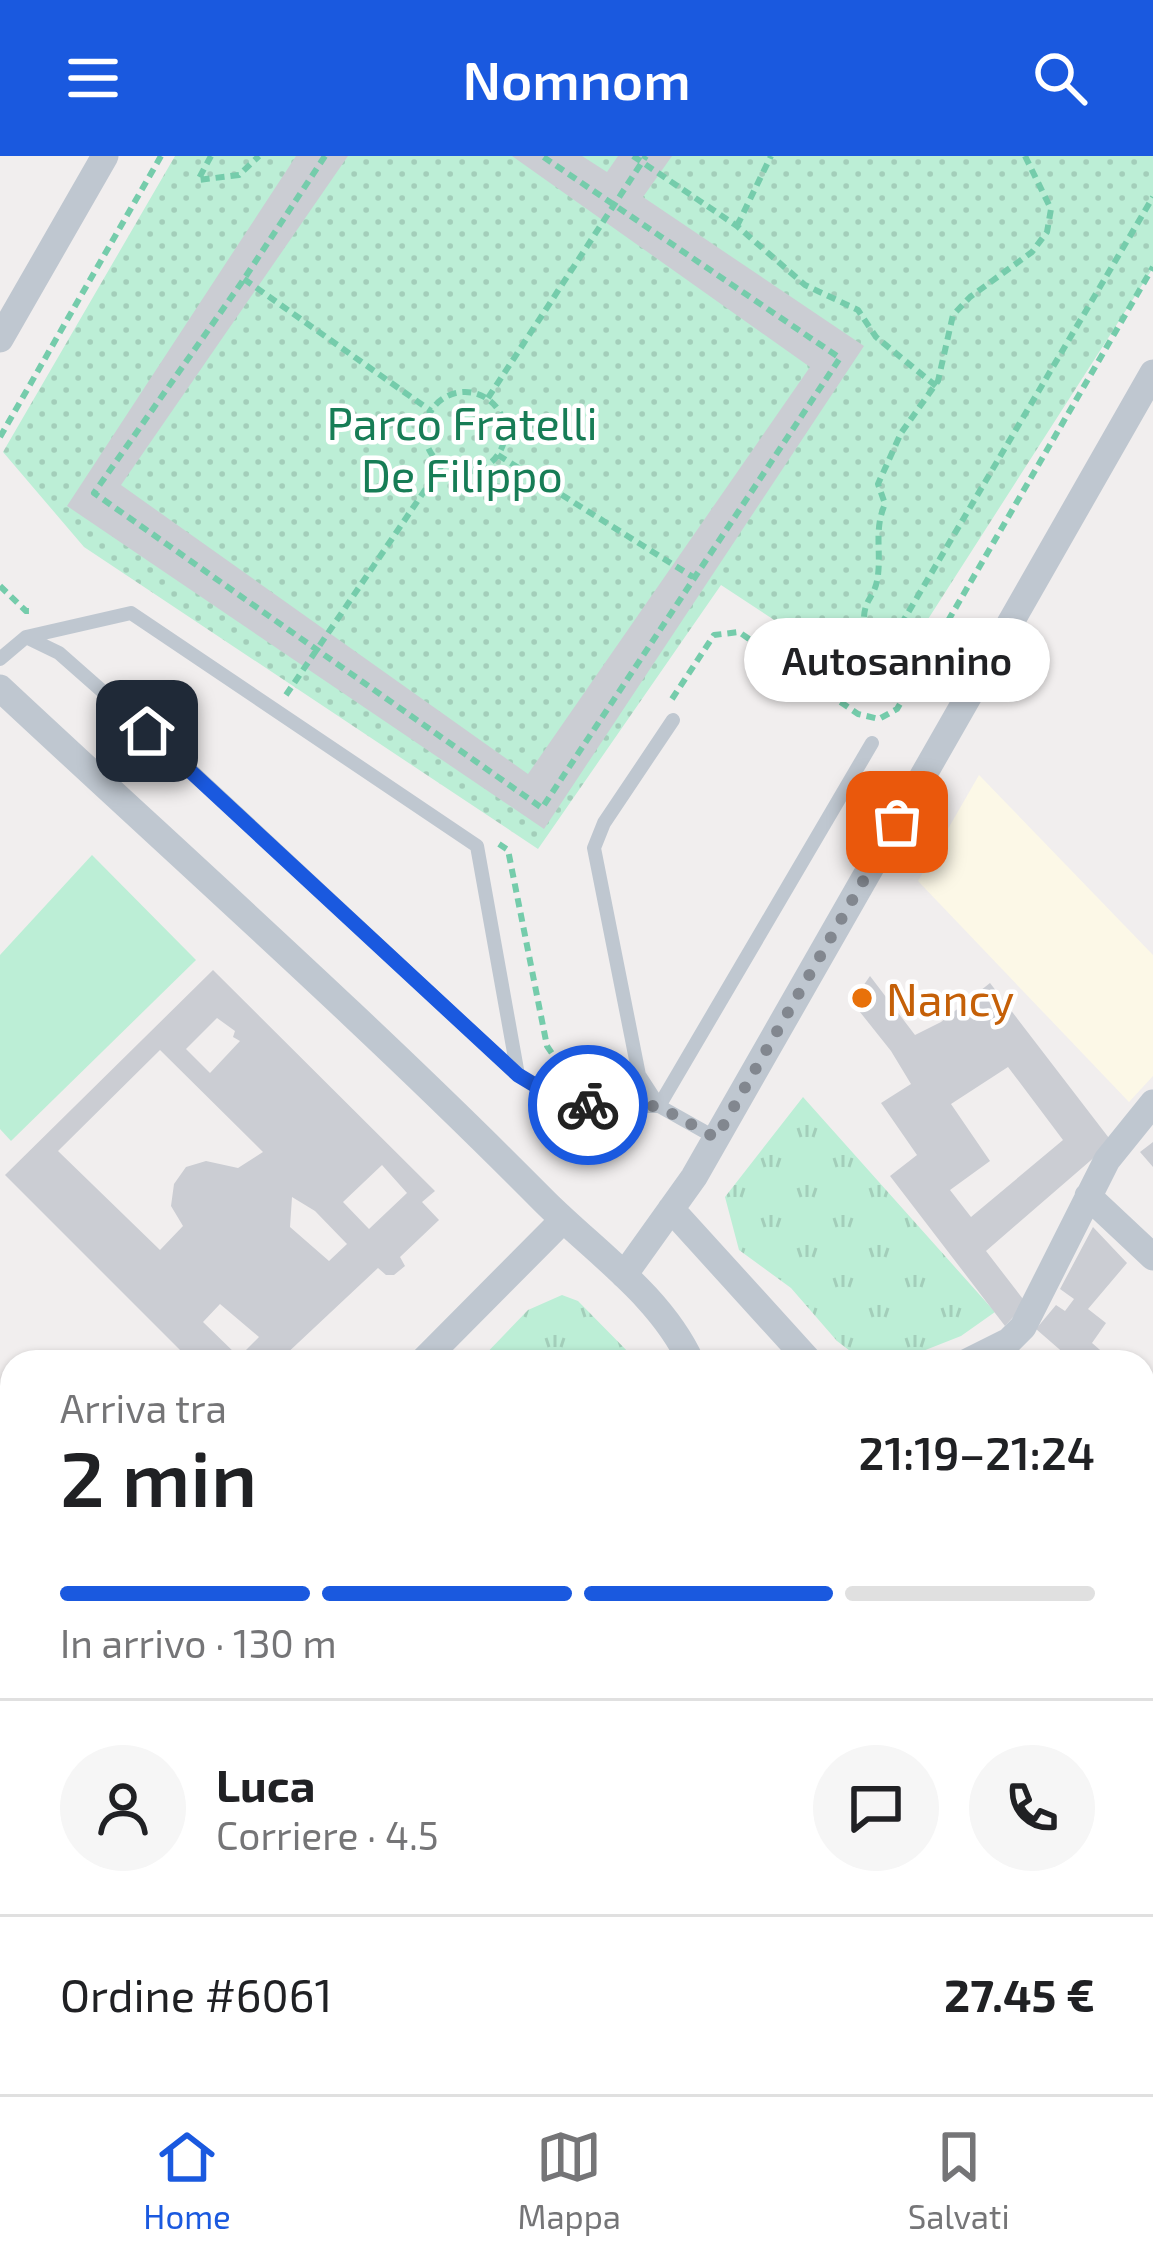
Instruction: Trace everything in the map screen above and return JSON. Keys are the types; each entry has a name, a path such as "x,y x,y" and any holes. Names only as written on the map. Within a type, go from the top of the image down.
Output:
{"street":[{"path":"0,339 105,156"},
{"path":"624,1275 716,1138 1153,373"},
{"path":"0,688 624,1275 661,1316 683,1350"},
{"path":"992,1350 1010,1341 1023,1327 1107,1160 1153,1102"},
{"path":"1088,1196 1153,1257"},
{"path":"671,1209 799,1350"},
{"path":"434,1350 563,1220"}],"lane":[{"path":"0,659 26,637 131,614 278,704 477,846 518,1075"},
{"path":"26,637 59,653 176,757 518,1075 558,1099 595,1106 658,1106"},
{"path":"669,716 604,823 594,848 639,1076 658,1106 716,1138"},
{"path":"658,1106 872,743"}],"path":[{"path":"0,437 161,156"},
{"path":"211,156 198,180 239,175 259,156"},
{"path":"325,156 94,493 542,808 840,358 542,156"},
{"path":"633,156 644,159 737,226 784,262 805,285 858,310 876,337 936,386"},
{"path":"737,226 770,156"},
{"path":"1025,156 1052,209 1047,232 1032,252 953,315 936,386 901,433 878,484 885,504 875,550 879,572 862,608 866,632 889,645 1153,197"},
{"path":"488,398 644,159"},
{"path":"669,716 714,635 740,632 858,714 879,719 897,710 1153,267"},
{"path":"244,279 431,411"},
{"path":"463,391 488,398 497,407 505,431 498,455 478,470 466,472 442,465 433,457 424,434 431,411 451,394 463,391"},
{"path":"498,455 694,578"},
{"path":"300,709 278,704 442,465"},
{"path":"0,586 26,611 41,610"},
{"path":"489,837 508,850 547,1046 554,1058 563,1070 578,1074 600,1067 615,1054 616,1041"}],"shaded area":[{"path":"979,775 1153,955 1153,1076 1129,1102 918,881"}],"green space":[{"name":"Parco Fratelli De Filippo","path":"175,156 1153,156 1153,268 882,691 721,585 538,849 84,547 3,452"},
{"path":"92,855 196,960 11,1141 0,1129 0,955"},
{"path":"803,1097 995,1312 961,1336 925,1350 849,1350 791,1288 739,1250 725,1197"},
{"path":"562,1295 578,1301 626,1350 490,1350 528,1310"}],"building":[{"path":"296,156 348,156 121,485 528,774 810,367 512,156 582,156 607,172 618,156 672,156 643,197 864,346 544,829 67,506"},
{"path":"213,970 435,1191 422,1202 439,1220 400,1257 405,1266 394,1275 378,1268 291,1350 246,1350 259,1337 220,1304 203,1322 232,1350 180,1350 5,1175","holes":["217,1018 240,1041 210,1073 186,1049","160,1050 263,1152 238,1168 206,1161 186,1167 174,1184 171,1206 183,1226 160,1250 58,1151","382,1165 407,1193 369,1229 343,1202","292,1197 315,1211 347,1244 329,1261 290,1227"]},
{"path":"870,976 915,1035 941,1022 990,983 1112,1142 986,1251 1026,1303 1005,1326 890,1176 917,1155 881,1103 911,1084 852,1002","holes":["1008,1067 1063,1140 971,1217 950,1190 990,1161 951,1104"]},
{"path":"1153,1142 1153,1167 1140,1152"},
{"path":"1093,1227 1127,1263 1088,1309 1106,1323 1092,1343 1100,1350 1060,1350 1036,1329 1056,1305 1065,1311 1074,1299 1060,1289"}],"way so far":[{"path":"588,1105 658,1106 716,1138 897,822"}],"place":[{"name":"Autosannino","path":"897,822"},
{"name":"Nancy","path":"862,998"}],"route":[{"path":"147,731 518,1075 558,1099 588,1105"}]}
